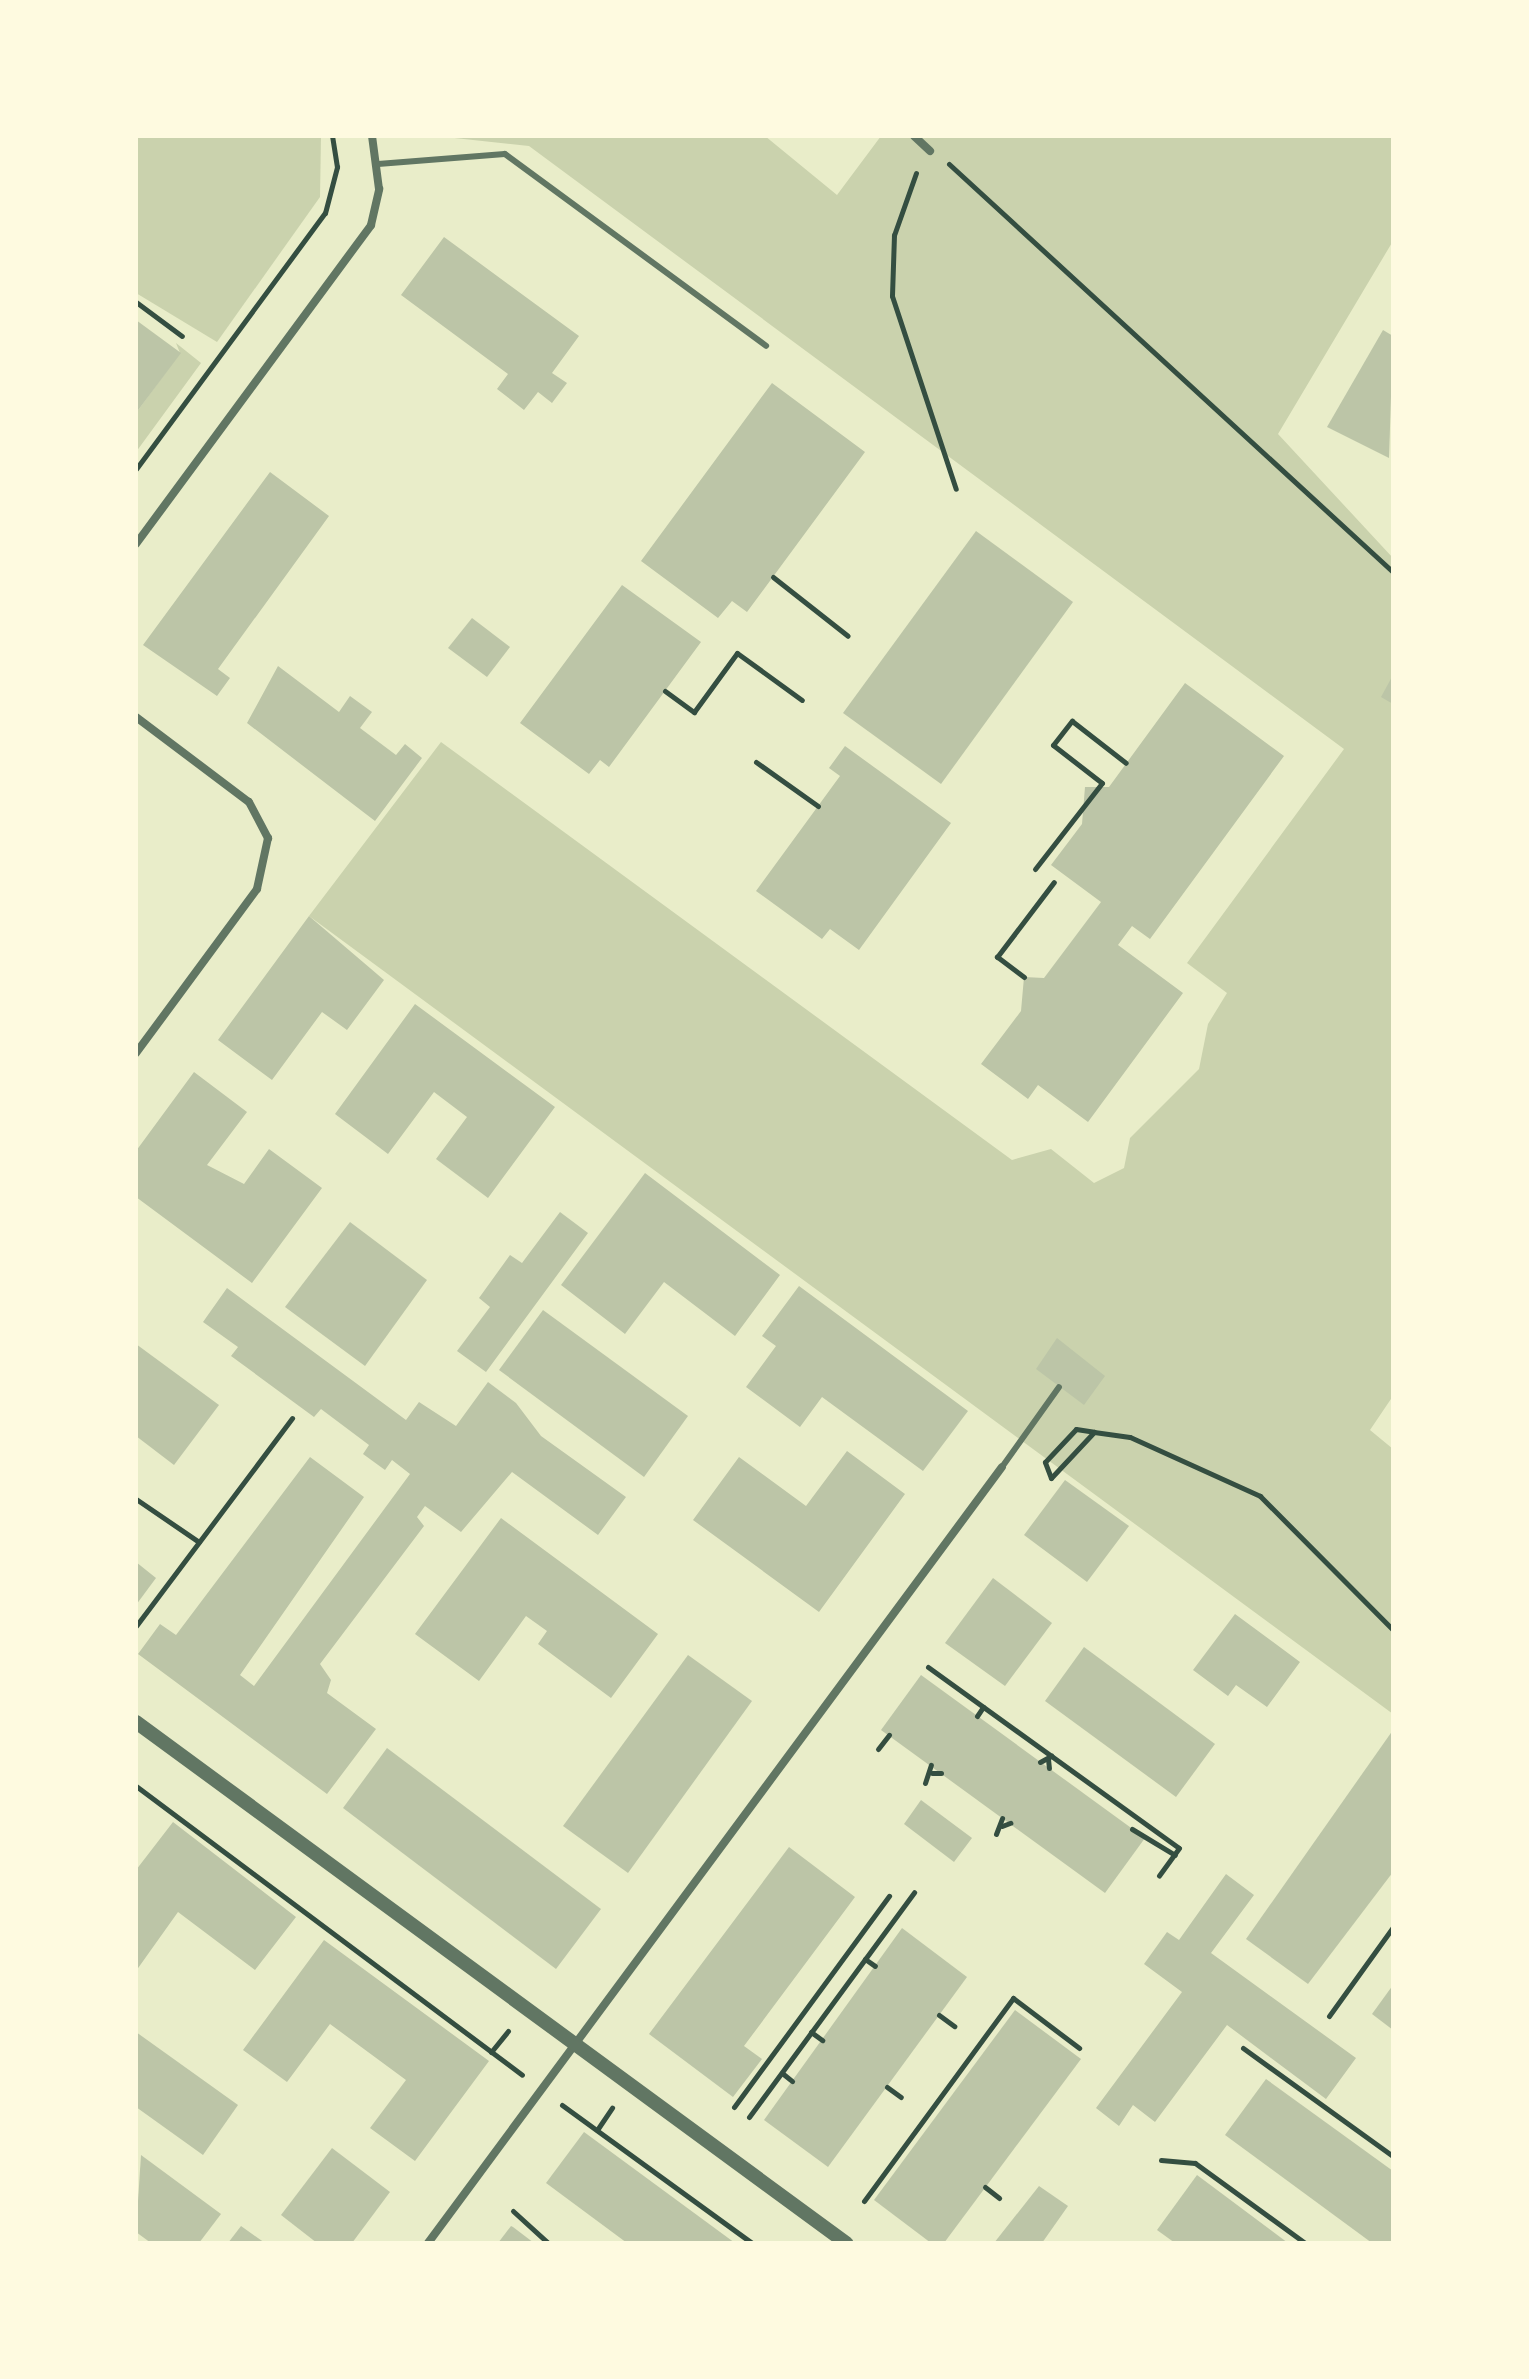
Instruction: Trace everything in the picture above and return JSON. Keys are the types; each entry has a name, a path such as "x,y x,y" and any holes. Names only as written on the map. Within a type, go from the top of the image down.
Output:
{"street":[{"path":"136,544 371,225 378,164 372,136"},
{"path":"914,136 930,151"},
{"path":"136,717 249,802 268,838 257,889 136,1053"},
{"path":"428,2243 1002,1467"},
{"path":"136,1722 846,2243"}],"lane":[{"path":"378,164 505,154 766,346"},
{"path":"1002,1467 1059,1387"}],"path":[{"path":"136,469 325,213 337,167 332,136"},
{"path":"956,489 892,296 889,266 913,178 930,151 1393,572"},
{"path":"136,302 182,336"},
{"path":"773,577 848,636"},
{"path":"665,691 694,712 737,653 802,700"},
{"path":"1035,869 1102,783 1053,745 1072,721 1126,763"},
{"path":"756,762 818,806"},
{"path":"1024,977 997,957 1054,882"},
{"path":"136,1626 292,1418"},
{"path":"1094,1432 1051,1478 1045,1462 1060,1440 1076,1429 1130,1437 1260,1496 1393,1630"},
{"path":"136,1499 199,1542"},
{"path":"928,1667 1049,1758 1179,1848 1159,1876"},
{"path":"977,1716 983,1707"},
{"path":"878,1749 889,1735"},
{"path":"1040,1762 1049,1758"},
{"path":"1049,1758 1049,1768"},
{"path":"925,1783 932,1773 931,1765"},
{"path":"932,1773 941,1773"},
{"path":"136,1786 509,2066"},
{"path":"1002,1818 1002,1826"},
{"path":"996,1834 1002,1826 1010,1823"},
{"path":"1132,1829 1175,1855"},
{"path":"749,2117 914,1892"},
{"path":"734,2107 889,1896"},
{"path":"1329,2016 1393,1927"},
{"path":"865,1959 875,1966"},
{"path":"864,2201 1013,1998 1079,2048"},
{"path":"939,2015 954,2026"},
{"path":"491,2052 510,2027"},
{"path":"811,2032 822,2040"},
{"path":"1243,2048 1393,2156"},
{"path":"782,2073 792,2081"},
{"path":"887,2087 901,2097"},
{"path":"597,2130 616,2102"},
{"path":"574,2114 752,2243"},
{"path":"913,2134 920,2139"},
{"path":"1161,2160 1195,2163 1305,2243"},
{"path":"880,2192 886,2171"},
{"path":"985,2187 999,2198"},
{"path":"513,2211 548,2243"}],"green space":[{"path":"136,136 321,136 320,197 217,342 136,293"},
{"path":"436,136 765,136 837,195 881,136 1393,136 1393,241 1278,434 1393,558 1393,1396 1370,1430 1393,1449 1393,1714 309,916 441,742 1012,1160 1051,1149 1094,1183 1124,1168 1130,1138 1199,1069 1208,1024 1227,993 1187,963 1344,749 529,146"},
{"path":"176,343 201,363 136,452 136,413 180,353"}],"building":[{"path":"444,237 579,336 552,373 567,383 552,403 538,392 524,410 497,389 508,374 401,295"},
{"path":"136,320 181,353 136,413"},
{"path":"1383,330 1393,336 1389,458 1327,427"},
{"path":"772,383 865,452 747,612 732,601 718,618 641,561"},
{"path":"270,472 329,516 218,669 230,678 217,696 143,645"},
{"path":"976,531 1073,602 941,784 843,713"},
{"path":"622,585 701,642 609,767 600,760 589,774 520,723"},
{"path":"472,618 510,647 487,677 448,648"},
{"path":"278,666 339,712 350,696 372,712 360,728 396,755 405,744 422,758 375,821 247,723"},
{"path":"1393,675 1393,704 1381,697"},
{"path":"1185,683 1284,756 1150,939 1132,926 1118,945 1183,993 1088,1122 1038,1085 1028,1099 981,1064 1021,1011 1024,977 1044,978 1101,902 1051,865 1082,824 1085,787 1109,787"},
{"path":"845,746 951,823 859,950 830,929 822,939 756,891 840,776 829,768"},
{"path":"309,916 384,980 347,1030 322,1012 272,1080 218,1040"},
{"path":"415,1004 555,1107 488,1198 436,1159 467,1117 434,1092 388,1154 335,1114"},
{"path":"194,1072 247,1112 207,1165 244,1184 269,1149 322,1188 252,1283 136,1197 136,1151"},
{"path":"645,1173 780,1275 735,1336 664,1282 625,1334 561,1285"},
{"path":"560,1212 588,1233 486,1372 457,1351 490,1307 479,1298 510,1255 522,1263"},
{"path":"350,1222 427,1280 365,1366 285,1307"},
{"path":"799,1286 968,1411 923,1471 822,1397 800,1427 746,1387 776,1346 762,1336"},
{"path":"227,1288 406,1420 419,1402 456,1426 488,1382 516,1403 541,1436 626,1497 598,1535 512,1472 461,1532 425,1506 417,1517 424,1526 320,1664 331,1680 327,1693 376,1729 327,1794 138,1654 160,1624 176,1635 310,1457 364,1497 240,1675 254,1686 410,1474 392,1460 385,1470 363,1454 369,1445 321,1409 314,1417 231,1356 238,1347 203,1322"},
{"path":"543,1310 688,1416 644,1477 499,1370"},
{"path":"1057,1338 1105,1376 1084,1405 1036,1369"},
{"path":"136,1344 219,1405 174,1465 136,1436"},
{"path":"847,1451 905,1494 819,1612 693,1520 739,1457 806,1506"},
{"path":"1065,1480 1129,1526 1087,1582 1024,1535"},
{"path":"501,1518 658,1634 611,1698 538,1644 547,1631 526,1616 479,1681 415,1634"},
{"path":"136,1562 156,1578 136,1605"},
{"path":"993,1578 1052,1623 1005,1686 945,1643"},
{"path":"1235,1614 1300,1662 1267,1707 1236,1685 1228,1696 1193,1670"},
{"path":"1084,1647 1215,1744 1176,1797 1045,1701"},
{"path":"688,1655 752,1701 628,1873 563,1826"},
{"path":"921,1675 1145,1838 1105,1893 881,1730"},
{"path":"1393,1730 1393,1872 1308,1984 1246,1939"},
{"path":"387,1748 601,1909 556,1969 343,1808"},
{"path":"921,1800 972,1838 954,1862 904,1824"},
{"path":"173,1822 296,1917 255,1970 178,1912 136,1971 136,1870"},
{"path":"789,1847 855,1897 744,2046 762,2059 733,2097 649,2034"},
{"path":"1226,1874 1254,1895 1211,1953 1356,2058 1326,2099 1227,2025 1155,2122 1133,2105 1119,2126 1096,2108 1182,1992 1144,1964 1167,1932 1179,1940"},
{"path":"902,1928 967,1977 828,2167 764,2120"},
{"path":"324,1940 489,2061 415,2161 370,2128 406,2080 330,2024 287,2082 243,2050"},
{"path":"1393,1985 1393,2030 1372,2014"},
{"path":"1015,2010 1081,2059 944,2243 931,2243 874,2200"},
{"path":"136,2032 238,2105 203,2155 136,2107"},
{"path":"1266,2079 1393,2171 1393,2243 1372,2243 1225,2135"},
{"path":"584,2132 735,2243 627,2243 546,2183"},
{"path":"332,2148 390,2192 352,2243 317,2243 281,2215"},
{"path":"141,2155 221,2214 199,2243 151,2243 136,2232"},
{"path":"1197,2175 1288,2243 1175,2243 1157,2230"},
{"path":"1039,2186 1068,2206 1042,2243 994,2243"},
{"path":"241,2226 265,2243 228,2243"},
{"path":"513,2227 534,2243 498,2243"}]}
